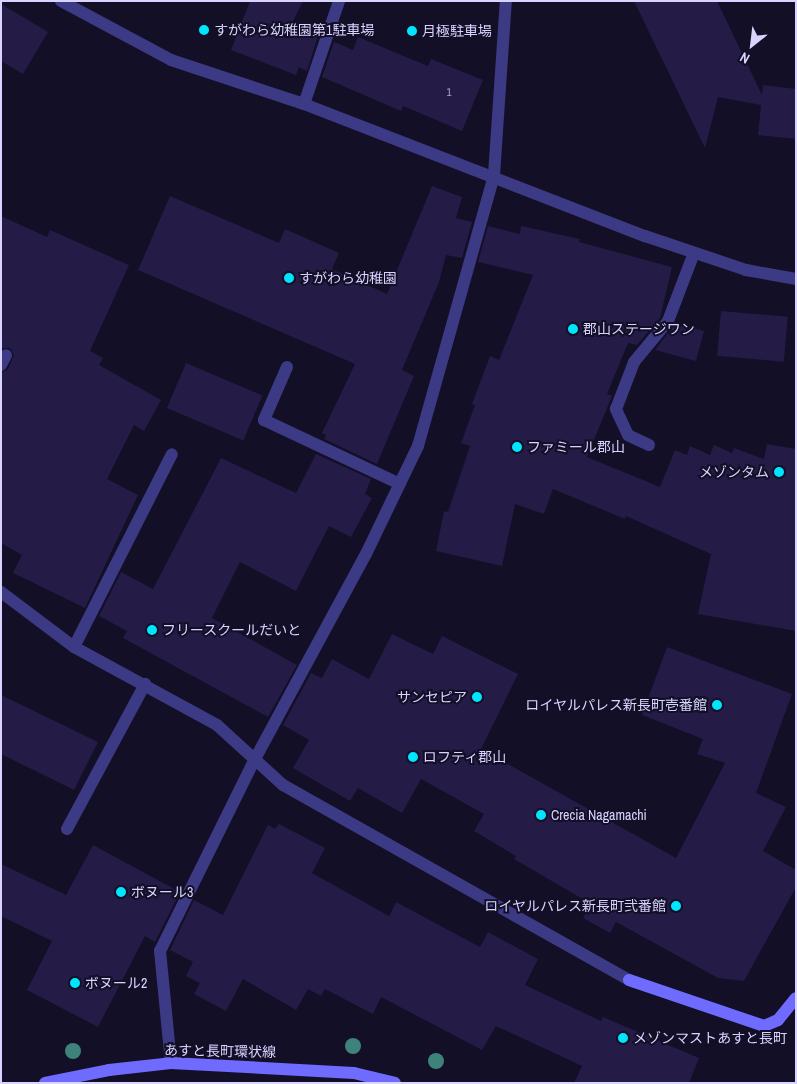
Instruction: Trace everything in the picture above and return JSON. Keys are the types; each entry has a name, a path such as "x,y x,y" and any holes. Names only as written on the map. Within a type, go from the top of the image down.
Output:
{"street":[{"path":"61,1 171,60 304,104 694,253 746,270 796,279"},
{"path":"304,104 339,1"},
{"path":"171,1063 160,951 255,759 366,554 418,446 494,175 506,1"},
{"path":"649,444 628,435 616,409 634,362 668,320 694,253"},
{"path":"287,368 264,420 400,484"},
{"path":"74,647 172,454"},
{"path":"1,592 74,647 145,684 217,725 282,785 629,980 764,1026 778,1020 796,998"},
{"path":"67,829 145,684"},
{"name":"あすと長町環状線","path":"45,1083 109,1070 171,1063 354,1073 395,1083"}],"building":[{"path":"250,1 303,1 291,25 318,36 307,71 299,67 296,75 231,50"},
{"path":"634,1 717,1 762,95 763,85 796,89 796,139 758,135 761,105 718,97 705,148"},
{"path":"1,4 48,32 23,74 1,61"},
{"path":"358,37 428,66 431,59 483,80 462,131 403,106 401,111 322,77 334,42 353,50"},
{"path":"432,186 462,197 456,218 472,222 462,258 446,255 439,282 402,370 414,376 377,464 324,439 326,435 322,433 355,364 138,270 170,196 279,243 285,229 339,253 332,269 387,294"},
{"path":"1,216 47,237 50,230 129,265 90,351 103,358 99,365 161,400 144,431 134,425 107,479 138,495 85,608 13,573 22,555 1,543 1,373 8,369 14,355 10,348 1,348"},
{"path":"488,226 520,234 521,226 580,239 579,242 672,267 660,318 637,345 628,343 607,394 612,396 587,457 660,487 675,450 687,455 690,446 710,455 714,445 732,453 734,448 764,459 767,444 796,449 796,631 698,614 711,554 626,516 625,519 553,489 544,514 515,504 502,566 436,551 444,511 448,512 470,446 461,443 475,405 472,404 490,356 499,360 533,275 478,262"},
{"path":"721,311 788,317 784,362 717,356"},
{"path":"676,322 704,331 696,361 655,350"},
{"path":"186,363 262,395 243,441 167,408"},
{"path":"316,454 371,479 365,494 372,498 351,537 329,526 296,591 240,562 212,618 297,665 268,717 123,638 127,631 99,616 121,572 153,589 221,458 296,493"},
{"path":"392,634 433,654 442,636 518,674 481,749 676,858 725,763 697,754 703,739 642,715 667,647 792,694 756,793 786,807 763,851 796,870 796,887 744,981 718,978 616,922 610,933 583,918 591,904 514,859 516,856 474,831 484,814 421,779 402,813 358,788 350,801 293,768 309,740 283,725 311,673 322,678 332,659 369,679"},
{"path":"1,695 98,742 74,790 1,754"},
{"path":"279,824 325,848 312,873 389,916 396,902 480,947 488,932 538,959 525,985 601,1021 603,1017 699,1058 689,1083 574,1083 582,1066 496,1026 482,1050 381,997 373,1014 325,989 321,996 308,989 296,1010 243,979 226,1011 194,994 200,983 186,976 193,962 170,950 194,900 223,915 268,825 275,829"},
{"path":"93,845 180,892 155,942 145,936 98,1027 27,990 52,941 1,916 1,864 66,895"}],"place":[{"name":"すがわら幼稚園第1駐車場","path":"204,30"},
{"name":"月極駐車場","path":"412,31"},
{"name":"すがわら幼稚園","path":"289,278"},
{"name":"郡山ステージワン","path":"573,329"},
{"name":"ファミール郡山","path":"517,447"},
{"name":"メゾンタム","path":"779,472"},
{"name":"フリースクールだいと","path":"152,630"},
{"name":"サンセピア","path":"477,697"},
{"name":"ロイヤルパレス新長町壱番館","path":"717,705"},
{"name":"ロフティ郡山","path":"413,757"},
{"name":"Crecia Nagamachi","path":"541,815"},
{"name":"ボヌール3","path":"121,892"},
{"name":"ロイヤルパレス新長町弐番館","path":"676,906"},
{"name":"ボヌール2","path":"75,983"},
{"name":"メゾンマストあすと長町","path":"623,1038"}]}
